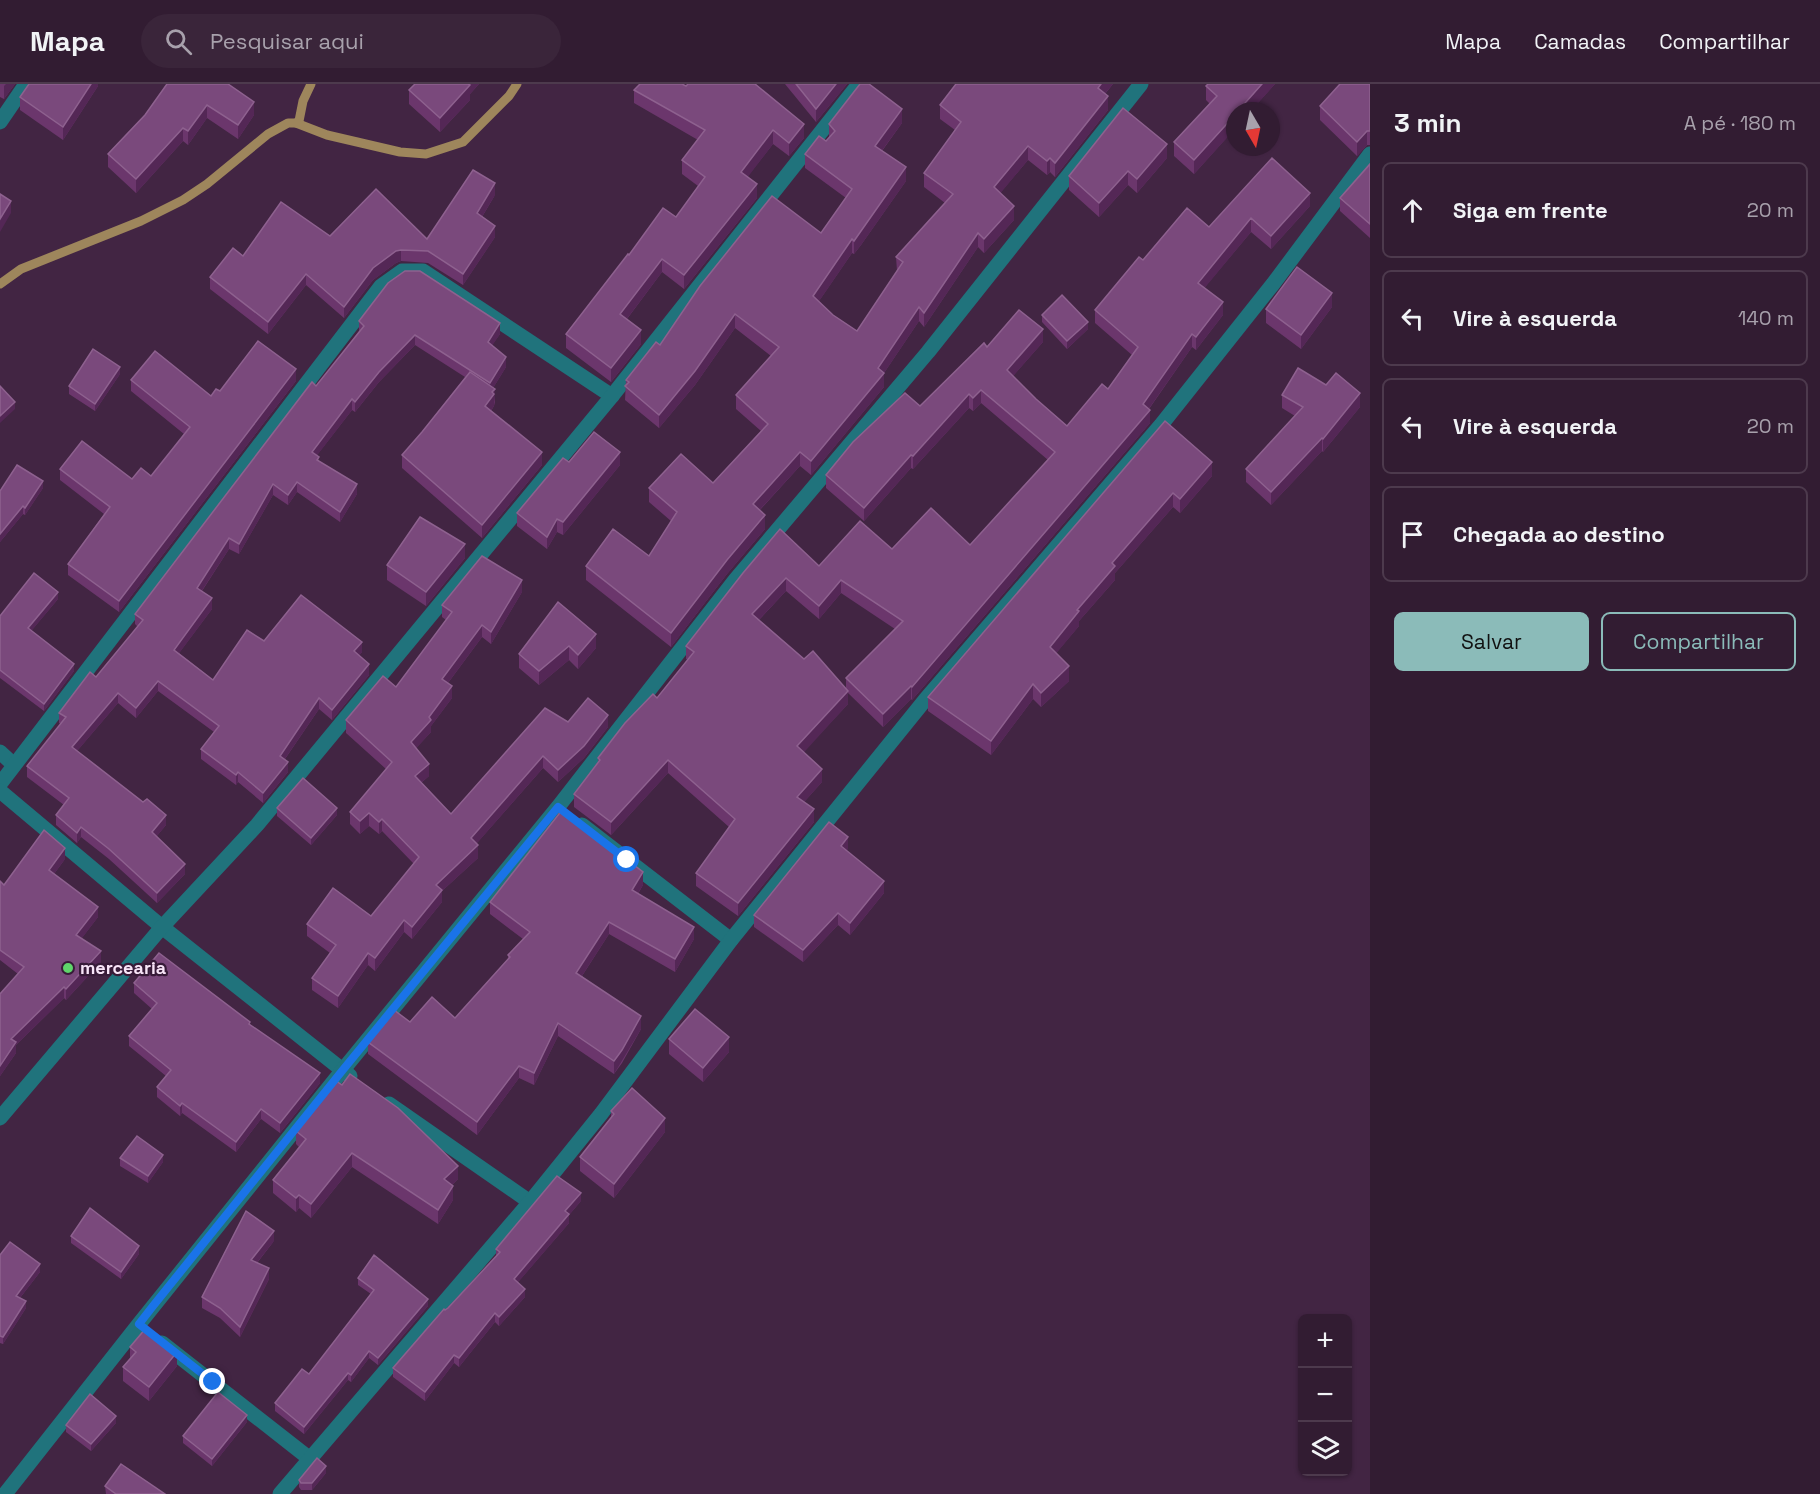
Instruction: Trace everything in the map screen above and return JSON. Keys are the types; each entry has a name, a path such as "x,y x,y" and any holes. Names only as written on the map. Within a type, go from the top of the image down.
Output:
{"street":[{"path":"0,122 26,84"},
{"path":"0,1118 162,927 265,816 612,396 859,84"},
{"path":"5,1494 342,1071 558,807 735,580 928,352 1142,84"},
{"path":"280,1494 530,1202 602,1113 731,939 925,700 1161,425 1273,284 1370,154"},
{"path":"0,784 381,286 402,271 423,271 612,396"},
{"path":"0,752 14,765"},
{"path":"0,791 162,927 361,1084"},
{"path":"558,807 731,939"},
{"path":"380,1097 530,1202"},
{"path":"139,1324 305,1455 308,1461"}],"building":[{"path":"29,84 91,84 63,127 20,97"},
{"path":"167,84 228,84 254,102 238,125 207,105 188,131 183,128 136,179 108,154 145,115"},
{"path":"415,84 470,85 440,118 409,90"},
{"path":"640,84 682,84 686,86 688,84 755,84 804,124 789,143 773,130 741,172 757,184 684,275 662,259 620,314 641,330 611,368 566,334 663,208 676,217 705,177 682,160 705,130 634,90"},
{"path":"796,84 836,84 816,109"},
{"path":"860,84 869,84 902,109 875,146 906,167 813,296 833,315 857,331 903,262 896,257 953,194 924,173 961,122 940,105 956,84 1101,84 1098,88 1108,96 1055,163 1050,158 1047,161 1028,146 994,187 1014,206 984,239 978,233 924,313 919,307 878,368 884,373 811,461 800,452 753,504 765,515 671,633 586,566 613,529 649,556 677,512 649,488 681,454 713,483 768,424 736,395 779,347 735,314 695,371 659,415 625,386 629,382 626,380 656,342 660,345 700,286 772,196 821,233 852,189 805,154 819,136 826,141 835,131 829,124"},
{"path":"1208,84 1262,84 1246,102 1226,102 1226,125 1194,160 1174,142 1217,96 1206,86"},
{"path":"1340,84 1370,84 1370,131 1367,131 1357,142 1320,106"},
{"path":"1123,108 1167,144 1137,179 1128,171 1099,203 1069,176"},
{"path":"1272,158 1310,193 1271,236 1251,218 1198,283 1223,302 1196,337 1192,334 1143,404 1150,410 912,687 883,714 846,678 903,621 841,580 819,606 786,578 752,614 804,659 813,651 848,691 797,746 822,769 797,797 814,809 738,903 696,873 735,819 668,760 611,822 574,794 625,723 653,694 657,698 694,652 686,646 780,529 819,566 860,521 892,549 931,508 970,545 1055,452 981,390 973,398 969,394 864,508 826,475 853,442 905,393 920,406 984,343 987,347 1019,310 1043,329 1007,370 1067,426 1102,384 1108,389 1138,347 1095,310 1139,257 1143,260 1187,208 1209,227"},
{"path":"1370,164 1370,224 1340,198"},
{"path":"473,170 495,183 477,213 495,226 463,274 428,251 396,251 373,268 344,307 306,274 268,322 210,277 233,248 243,256 281,202 330,236 376,189 427,239"},
{"path":"0,194 11,201 0,219"},
{"path":"1297,267 1332,293 1301,335 1266,309"},
{"path":"405,271 420,271 500,323 488,342 506,357 490,383 415,335 379,372 355,402 352,399 312,452 319,457 317,460 357,484 340,512 297,482 288,495 273,484 239,544 229,538 197,588 212,598 174,650 213,680 247,630 264,641 301,595 362,642 354,651 369,664 332,710 319,698 280,756 288,762 263,793 238,772 236,775 201,749 219,726 158,681 136,708 118,693 72,747 143,802 147,799 166,815 152,832 185,864 157,893 81,827 77,833 56,815 69,798 27,766 66,717 59,713 90,672 96,677 143,620 135,614 312,382 316,386 364,326 359,321 388,283"},
{"path":"1062,295 1088,322 1067,341 1042,315"},
{"path":"258,341 296,369 119,601 68,564 110,507 60,469 82,441 132,479 141,468 151,476 190,427 131,380 155,351 211,396 216,389 220,391"},
{"path":"93,349 120,367 95,404 69,386"},
{"path":"1298,368 1326,385 1336,373 1360,393 1323,439 1271,492 1246,469 1303,407 1282,395"},
{"path":"470,372 495,389 485,406 542,452 482,525 402,455"},
{"path":"0,386 15,402 0,416"},
{"path":"1165,421 1212,462 1180,499 1173,493 1112,563 1115,566 1077,610 1079,611 1050,647 1069,666 1041,693 1033,684 991,741 928,697"},
{"path":"594,432 620,452 563,522 557,519 547,537 517,513 563,458 569,462"},
{"path":"17,465 43,481 25,508 23,506 0,534 0,491"},
{"path":"420,517 465,544 426,592 387,565"},
{"path":"482,556 522,580 491,632 482,625 442,679 452,686 429,717 431,720 411,742 429,764 415,776 451,814 545,708 568,722 588,698 608,715 584,746 558,770 543,756 471,838 478,845 436,885 442,890 412,927 404,920 375,958 368,953 338,996 312,978 336,945 307,924 333,888 371,916 419,857 382,819 379,822 369,813 360,821 350,812 392,762 346,720 383,676 396,687 452,612 442,605"},
{"path":"34,573 58,592 28,628 74,664 44,704 0,670 0,616"},
{"path":"558,602 596,634 578,655 569,646 539,671 519,654"},
{"path":"303,778 337,808 311,838 277,808"},
{"path":"562,810 597,837 595,839 613,849 643,872 632,890 694,927 675,959 609,922 576,973 641,1016 622,1050 614,1061 558,1023 534,1073 519,1066 477,1122 368,1042 394,1010 410,1022 432,997 455,1018 510,957 508,955 530,932 490,902"},
{"path":"829,822 848,837 841,846 884,881 850,923 838,913 803,950 754,915"},
{"path":"44,830 65,848 49,870 98,907 76,935 101,951 66,989 64,987 11,1039 16,1042 0,1066 0,994 24,967 0,950 0,881 4,885"},
{"path":"159,953 250,1022 249,1024 320,1073 280,1123 261,1109 236,1142 182,1103 180,1106 157,1087 171,1070 129,1036 157,1003 134,983"},
{"path":"695,1009 729,1037 703,1068 669,1039"},
{"path":"350,1074 398,1108 458,1166 444,1179 453,1186 438,1210 352,1153 311,1204 299,1195 296,1198 273,1180 306,1139 296,1131 336,1081 342,1085"},
{"path":"632,1088 665,1118 614,1184 580,1157 614,1114 611,1111"},
{"path":"137,1136 163,1155 148,1176 120,1158"},
{"path":"557,1176 581,1193 565,1211 569,1214 514,1279 525,1289 499,1317 495,1313 459,1358 454,1355 425,1392 393,1368 444,1309 448,1308 500,1252 496,1249"},
{"path":"90,1208 139,1246 121,1272 71,1236"},
{"path":"246,1211 274,1231 251,1260 269,1268 240,1327 220,1308 202,1297"},
{"path":"10,1242 40,1264 16,1296 26,1301 3,1337 0,1336 0,1255"},
{"path":"374,1255 428,1299 378,1358 369,1351 351,1375 348,1373 304,1427 275,1403 302,1369 309,1374 374,1290 358,1278"},
{"path":"146,1328 177,1352 149,1387 123,1367 136,1352 130,1347"},
{"path":"218,1392 247,1415 212,1459 183,1436"},
{"path":"90,1394 116,1416 91,1444 66,1425"},
{"path":"317,1458 326,1466 312,1483 301,1483 299,1480"},
{"path":"121,1464 165,1494 116,1494 105,1486"}],"waterway":[{"path":"296,123 299,121 303,101 311,84"},
{"path":"0,284 21,269 141,221 183,200 207,184 268,134 288,123 296,123 327,135 400,152 426,154 463,142 509,96 517,84"}],"place":[{"name":"mercearia","path":"68,968"}],"route":[{"path":"213,1382 139,1324 153,1306 558,807 627,860"}]}
